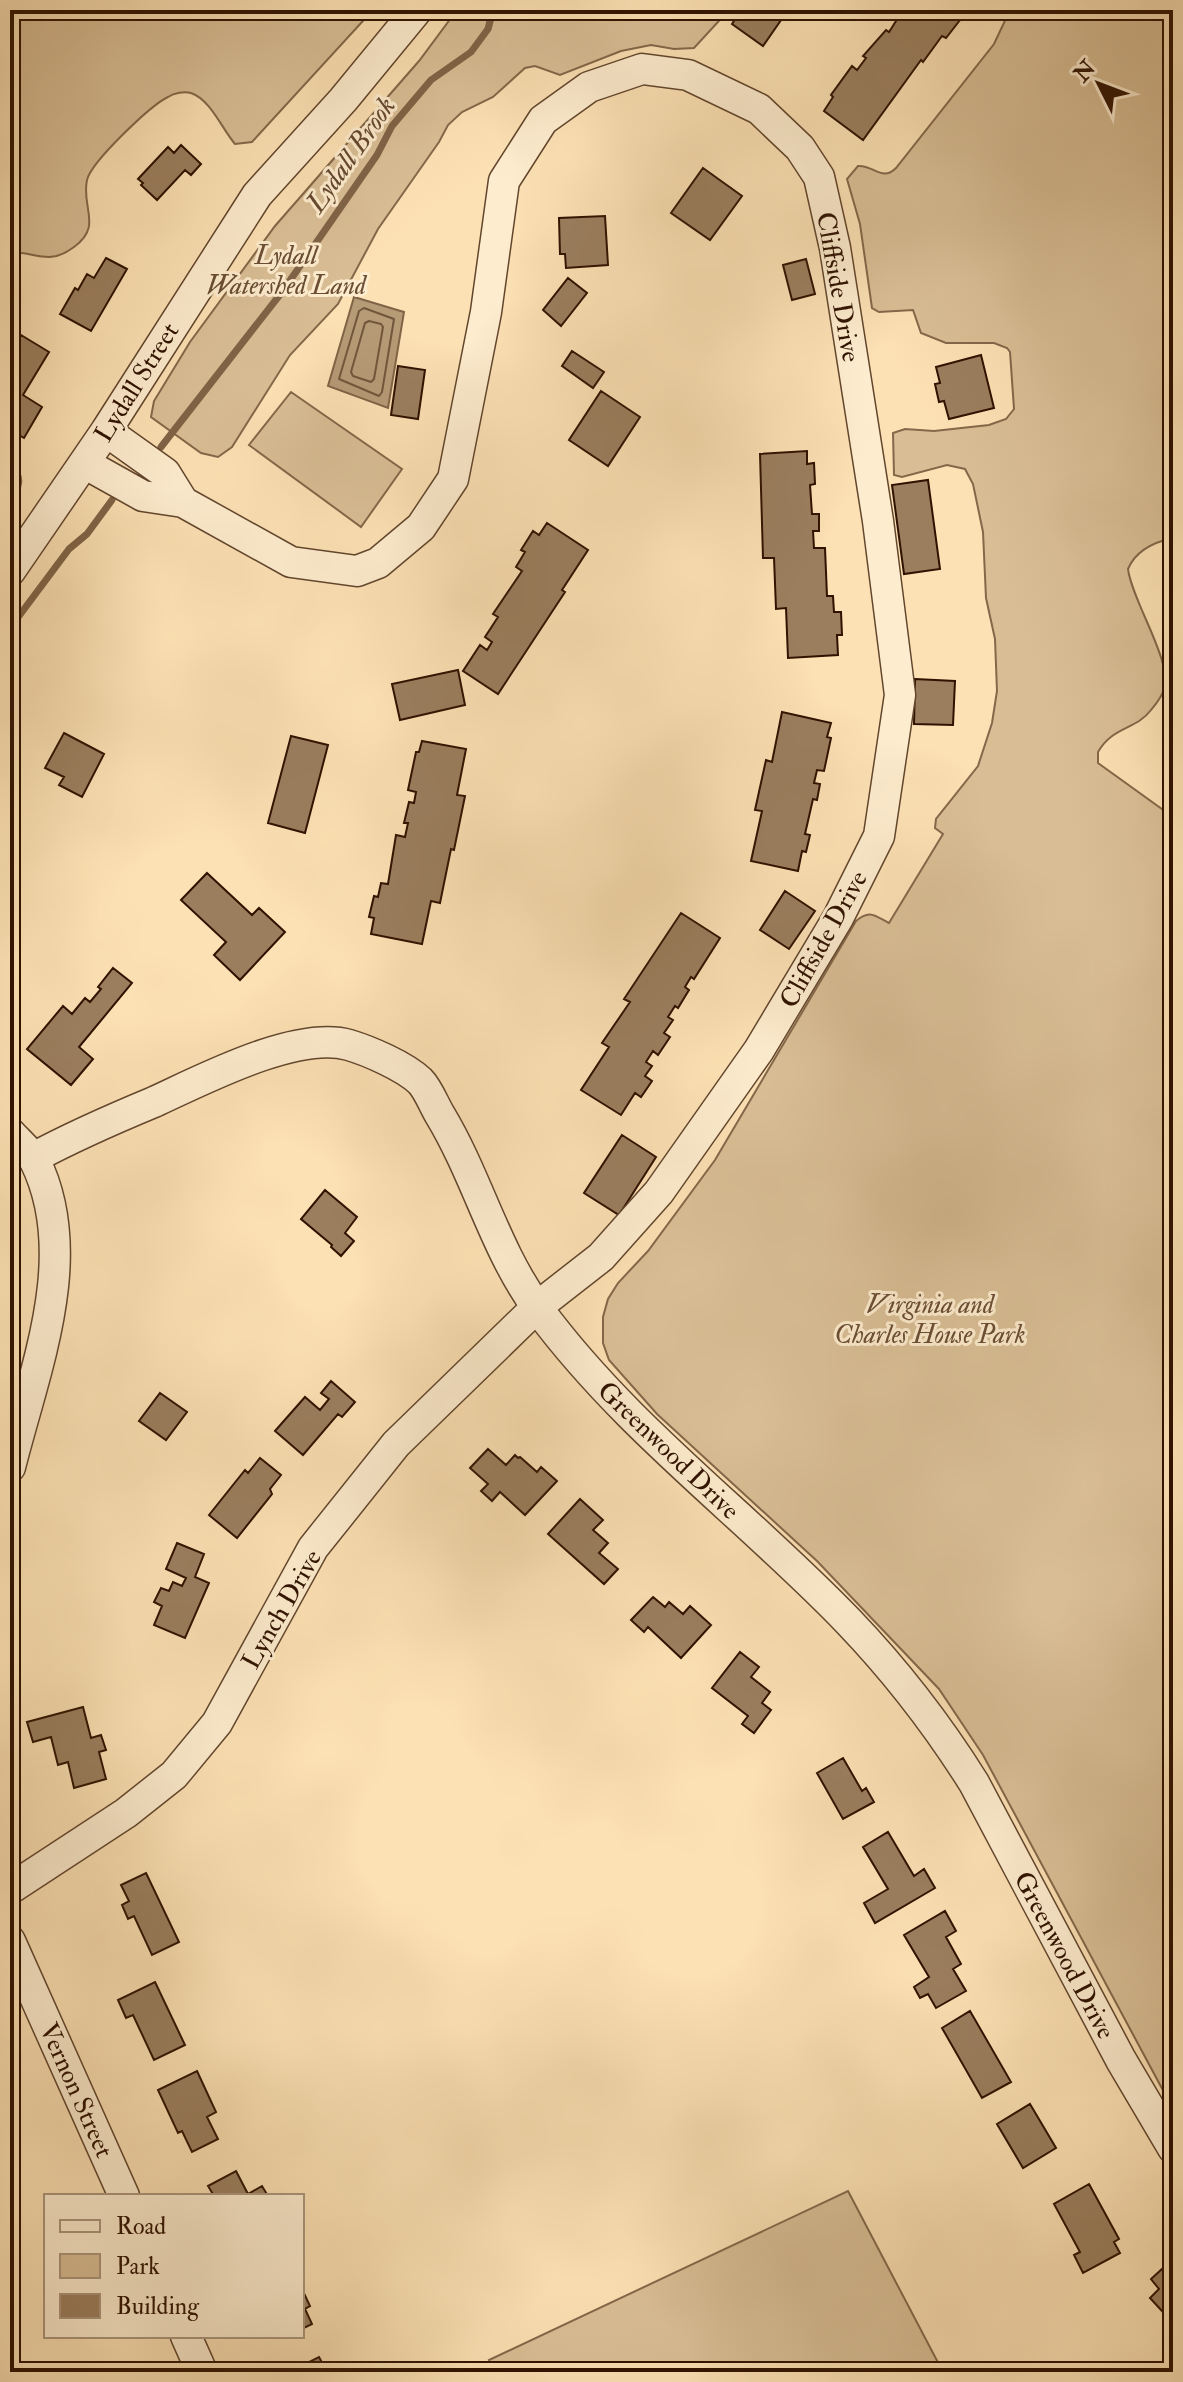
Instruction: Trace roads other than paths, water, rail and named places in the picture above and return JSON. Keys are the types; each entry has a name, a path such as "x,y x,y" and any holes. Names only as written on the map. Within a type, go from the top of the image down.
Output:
{"street":[{"name":"Lydall Street","path":"10,571 106,431 257,195 343,100 417,10"},
{"name":"Cliffside Drive","path":"84,463 132,490 183,502 291,562 357,571 378,563 421,527 453,479 486,312 504,181 543,120 589,87 642,69 688,75 759,109 800,148 819,177 835,248 878,521 900,695 879,836 838,918 759,1050 659,1192 601,1257 537,1307"},
{"name":"Cliffside Drive","path":"106,431 165,473 183,502"},
{"name":"Greenwood Drive","path":"33,1158 64,1141 264,1055 306,1044 346,1044 386,1060 420,1081 460,1147 502,1250 537,1307 571,1352 614,1400 848,1620 908,1686 974,1783 1121,2060 1173,2148"},
{"path":"10,1133 33,1158 47,1195 56,1238 54,1295 10,1467"},
{"name":"Lynch Drive","path":"10,1889 126,1813 174,1775 217,1723 313,1548 396,1444 537,1307"},
{"name":"Vernon Street","path":"10,1941 123,2194"},
{"path":"187,2338 202,2372"}],"water":[{"path":"354,297 404,312 388,408 328,386"}],"waterway":[{"name":"Lydall Brook","path":"161,447 282,292 377,155 392,126 431,80 471,52 488,29 493,10"},
{"name":"Lydall Brook","path":"10,628 69,549 87,534 112,500"}],"park label":[{"name":"Lydall Watershed Land","path":"286,270"},
{"name":"Virginia and Charles House Park","path":"930,1319"}]}
